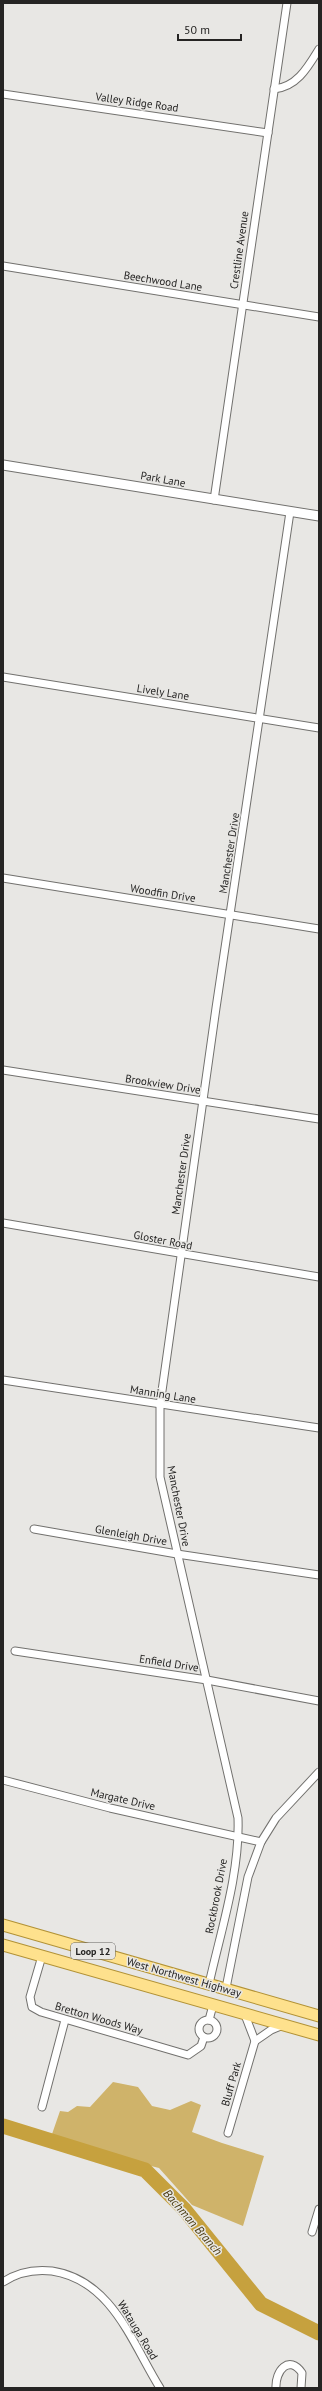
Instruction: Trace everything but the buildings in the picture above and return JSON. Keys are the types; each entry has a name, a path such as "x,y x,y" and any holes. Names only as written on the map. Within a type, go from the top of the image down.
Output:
{"main road":[{"name":"West Northwest Highway","path":"3,1925 319,2016"},
{"name":"West Northwest Highway","path":"3,1945 319,2035"},
{"path":"209,1984 212,2005"},
{"path":"212,2005 226,1988"}],"street":[{"name":"Crestline Avenue","path":"214,500 287,3"},
{"path":"274,89 285,88 294,83 319,49"},
{"name":"Valley Ridge Road","path":"3,94 268,133"},
{"name":"Beechwood Lane","path":"3,266 319,317"},
{"name":"Park Lane","path":"3,465 319,516"},
{"name":"Manchester Drive","path":"239,1836 234,1794 160,1477 158,1432 160,1405 181,1254 290,512"},
{"name":"Lively Lane","path":"3,677 319,728"},
{"name":"Woodfin Drive","path":"3,878 319,929"},
{"name":"Brookview Drive","path":"3,1070 319,1120"},
{"name":"Gloster Road","path":"3,1223 319,1277"},
{"name":"Manning Lane","path":"3,1380 319,1428"},
{"name":"Glenleigh Drive","path":"34,1529 177,1554 319,1575"},
{"name":"Enfield Drive","path":"15,1651 207,1680 319,1701"},
{"path":"226,1988 248,1876 261,1842 276,1818 319,1772"},
{"name":"Margate Drive","path":"3,1780 110,1808 239,1836"},
{"path":"239,1836 261,1842"},
{"name":"Rockbrook Drive","path":"209,1984 233,1874 239,1836"},
{"name":"Bretton Woods Way","path":"42,1956 30,1997 32,2007 65,2020 188,2055 201,2046 204,2037"},
{"name":"Bretton Woods Way","path":"209,2020 212,2005"},
{"path":"245,2015 255,2041 283,2025"},
{"path":"42,2107 65,2020"},
{"name":"Bretton Woods Way","path":"209,2020 215,2024 216,2030 212,2036 204,2037 200,2033 200,2025 203,2021 209,2020"},
{"name":"Bluff Park","path":"228,2133 255,2041"},
{"path":"312,2232 319,2209"},
{"name":"Watauga Road","path":"3,2282 20,2273 42,2270 68,2274 92,2287 111,2305 122,2321 160,2388"},
{"path":"276,2388 277,2374 284,2367 289,2365 295,2366 302,2373 301,2388"}],"shaded area":[{"path":"113,2082 138,2087 152,2106 170,2110 191,2101 201,2105 192,2132 264,2156 243,2226 192,2205 159,2168 88,2150 51,2137 60,2111 68,2112 77,2106 90,2107"}],"waterway":[{"name":"Bachman Branch","path":"3,2126 145,2170 184,2209 261,2304 319,2333"}]}
